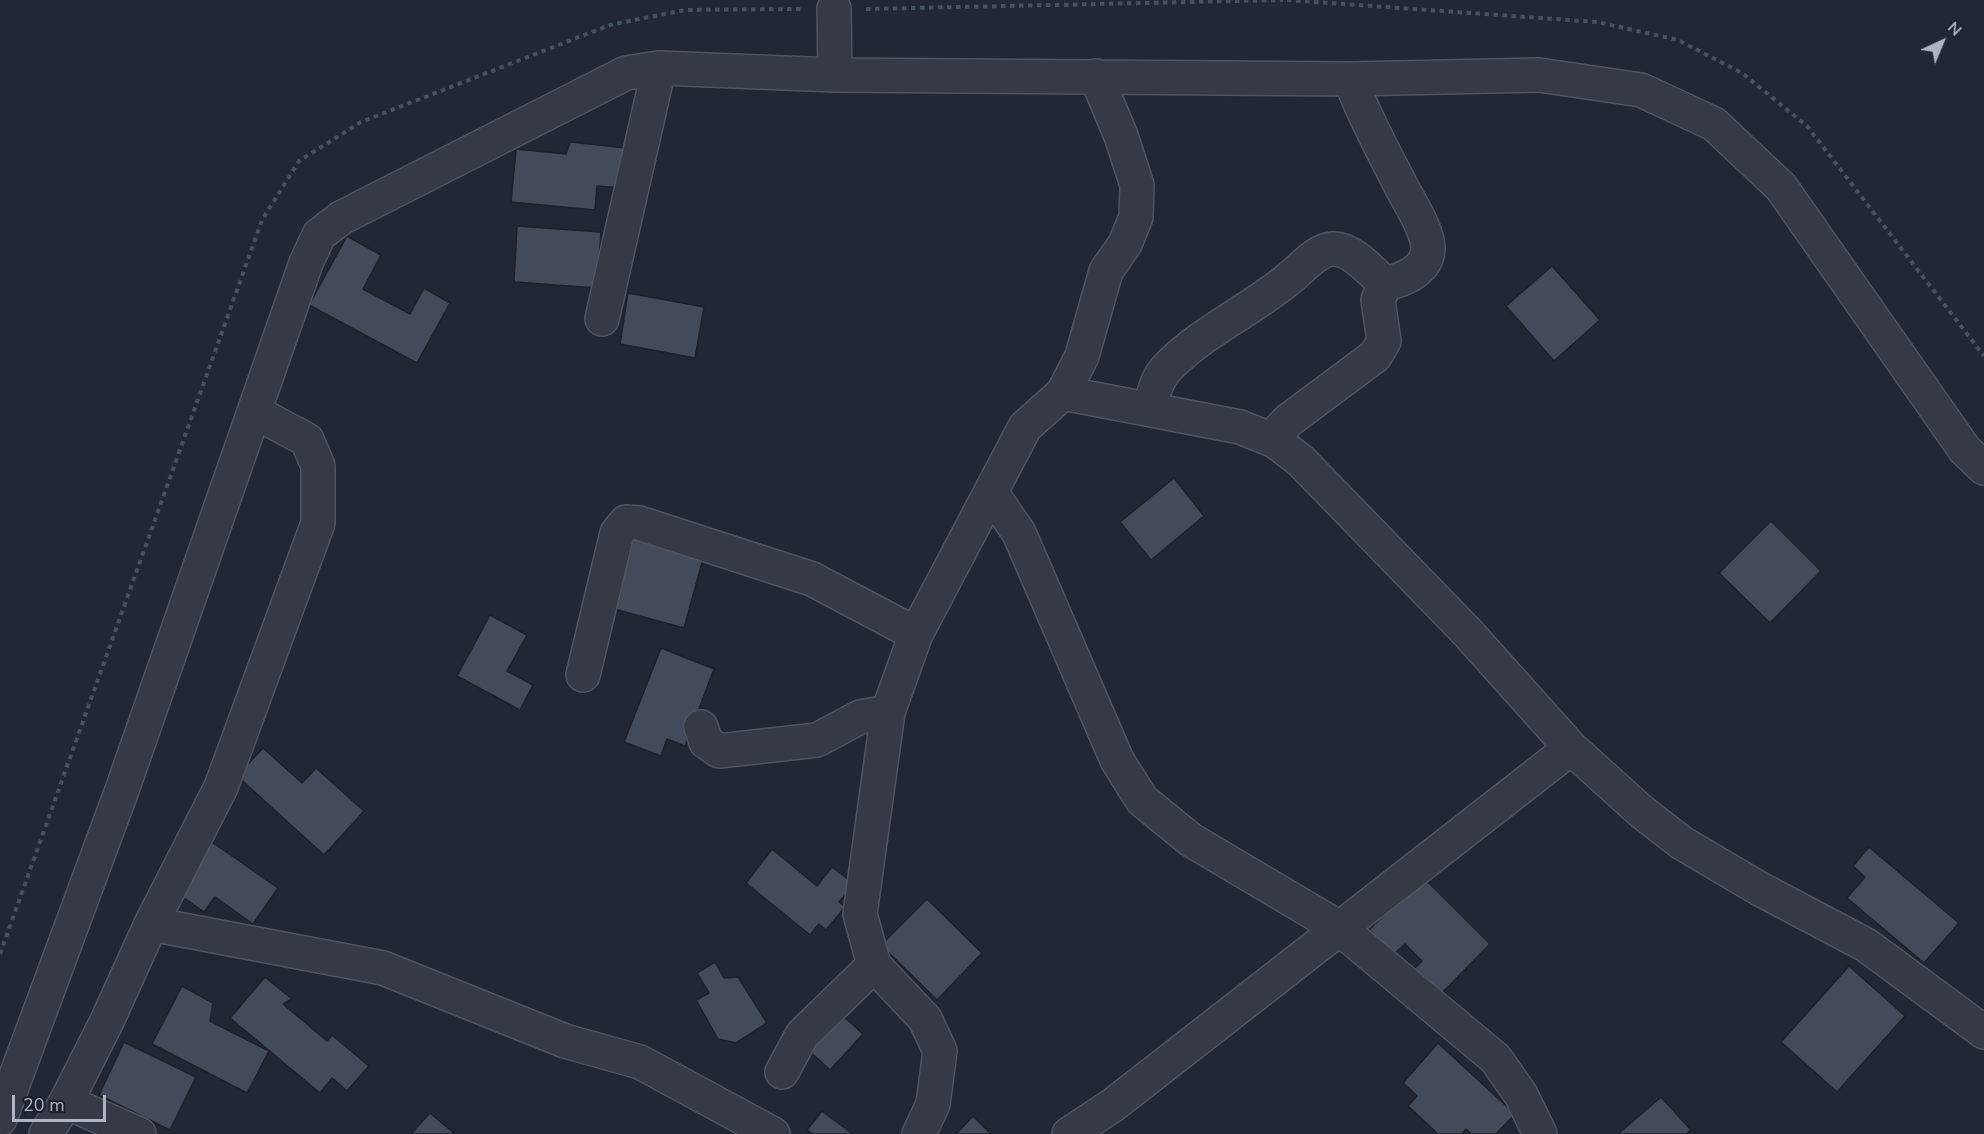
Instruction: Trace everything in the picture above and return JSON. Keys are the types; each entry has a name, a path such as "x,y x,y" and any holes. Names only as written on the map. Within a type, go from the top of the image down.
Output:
{"street":[{"path":"834,9 835,75"},
{"path":"603,319 659,68"},
{"path":"0,1119 122,790 306,263 320,235 341,218 626,73 659,68 835,75 1350,79 1539,75 1641,90 1714,124 1782,187 1965,450 1984,468"},
{"path":"919,1134 933,1104 940,1052 925,1019 874,965 860,914 888,712 916,634 992,494 1024,427 1063,393 1082,356 1106,271 1125,244 1136,217 1137,185 1121,136 1096,76"},
{"path":"1350,79 1362,111 1417,216 1428,248 1422,264 1405,279 1385,284"},
{"path":"1150,409 1157,380 1167,367 1200,341 1278,288 1317,256 1332,249 1349,253 1385,284"},
{"path":"1275,441 1280,429 1289,420 1375,356 1384,341 1378,300 1385,284"},
{"path":"1063,393 1240,427 1275,441 1301,461 1468,633 1571,748 1641,812 1682,843 1866,945 1984,1032"},
{"path":"45,1134 66,1102 107,1021 151,924 221,787 318,523 318,466 307,440 255,412"},
{"path":"992,494 1019,533 1117,760 1142,800 1191,840 1338,927 1496,1059 1521,1095 1540,1134"},
{"path":"583,675 616,532 626,522 639,522 812,579 916,634"},
{"path":"700,727 706,742 719,751 817,740 860,717 888,712"},
{"path":"1069,1134 1113,1104 1571,748"},
{"path":"151,924 383,968 565,1041 640,1062 773,1134"},
{"path":"782,1072 802,1035 874,965"},
{"path":"66,1102 139,1134"}],"path":[{"path":"0,954 262,220 299,161 361,122 610,25 685,10 1283,0"}],"building":[{"path":"570,142 626,148 622,188 597,186 595,210 511,202 516,149 566,154"},
{"path":"517,226 601,232 597,288 514,282"},
{"path":"347,236 381,255 363,289 410,314 424,288 450,303 417,363 309,305"},
{"path":"1552,266 1600,320 1554,361 1506,306"},
{"path":"628,293 704,307 695,358 620,344"},
{"path":"1174,478 1204,516 1151,560 1120,522"},
{"path":"1771,521 1821,571 1770,623 1719,573"},
{"path":"635,533 705,552 684,628 614,609"},
{"path":"490,615 527,635 507,671 533,685 520,710 457,676"},
{"path":"661,648 714,669 685,746 667,739 661,756 624,742"},
{"path":"263,748 302,783 316,768 364,811 324,855 237,776"},
{"path":"209,840 278,888 253,924 215,897 204,912 174,891"},
{"path":"1869,847 1959,923 1924,963 1847,898 1865,877 1853,866"},
{"path":"772,849 817,886 832,867 854,884 839,902 845,907 826,930 819,924 810,935 746,883"},
{"path":"1423,877 1490,944 1436,999 1410,973 1422,961 1405,944 1394,954 1369,930"},
{"path":"927,899 982,953 937,1000 881,945"},
{"path":"715,962 724,978 738,977 767,1023 736,1043 718,1039 696,1000 709,993 697,973"},
{"path":"1849,966 1905,1016 1837,1092 1781,1042"},
{"path":"265,977 292,999 283,1004 327,1041 332,1035 369,1066 347,1091 332,1078 320,1093 230,1018"},
{"path":"182,986 213,1003 210,1021 269,1051 247,1093 152,1044"},
{"path":"840,1013 863,1034 830,1070 807,1049"},
{"path":"124,1042 196,1077 170,1130 99,1095"},
{"path":"1438,1043 1515,1114 1496,1134 1471,1134 1466,1129 1462,1134 1438,1134 1408,1106 1417,1096 1403,1083"},
{"path":"1661,1097 1691,1130 1686,1134 1618,1134"},
{"path":"822,1111 853,1134 813,1134 807,1130"},
{"path":"430,1113 455,1134 411,1134"},
{"path":"973,1116 991,1134 956,1134"}]}
